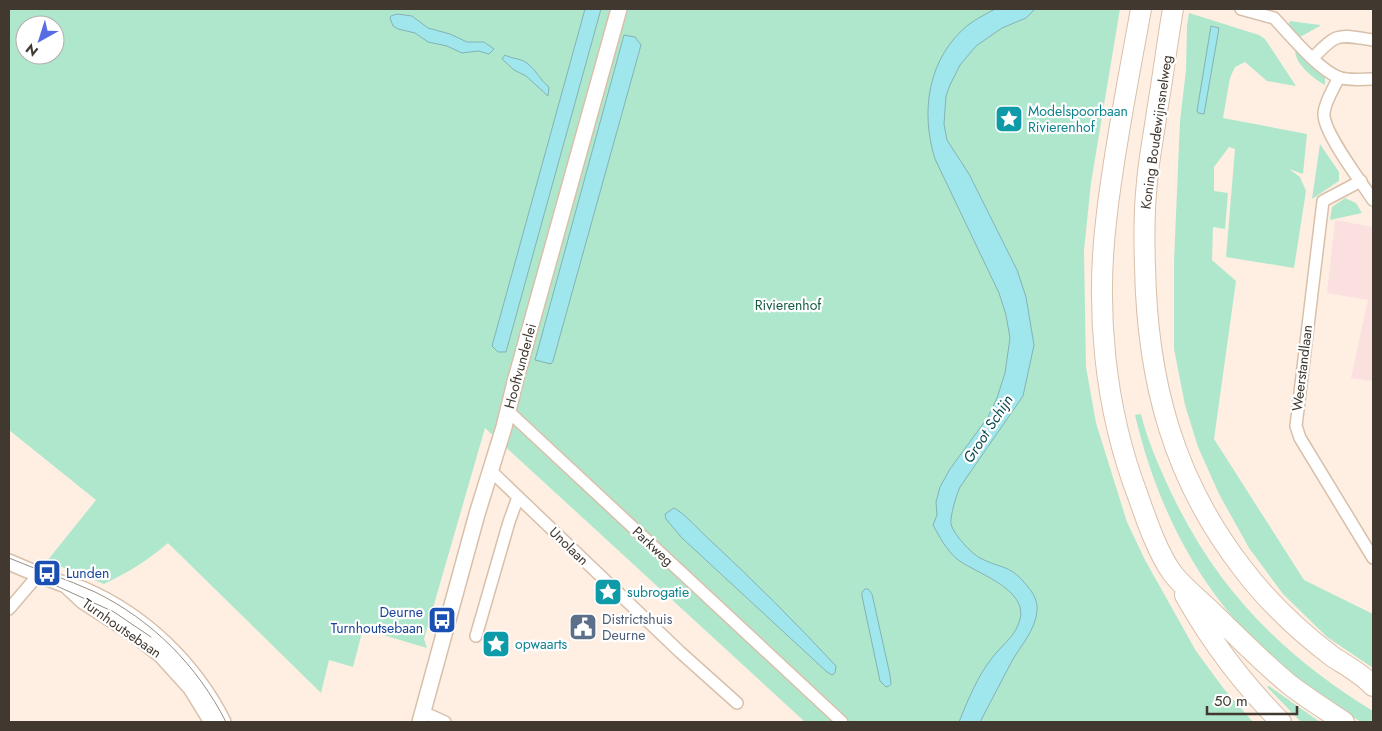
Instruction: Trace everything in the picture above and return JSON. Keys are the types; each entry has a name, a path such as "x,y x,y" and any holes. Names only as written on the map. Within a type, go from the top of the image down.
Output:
{"highway":[{"path":"1141,12 1107,213 1102,280 1103,321 1110,391 1132,481 1148,525 1172,574 1206,633 1236,672 1282,722"},
{"name":"Koning Boudewijnsnelweg","path":"1172,16 1146,183 1144,222 1149,332 1157,386 1169,432 1200,504 1243,570 1287,618 1333,657 1371,682"},
{"path":"1172,574 1290,685 1344,722"}],"street":[{"name":"Hooftvunderlei","path":"422,717 619,9"},
{"path":"1241,9 1274,13 1324,69 1339,77 1373,79"},
{"path":"1313,58 1328,42 1340,36 1373,40"},
{"path":"1339,77 1325,106 1324,121 1330,135 1373,200"},
{"name":"Weerstandlaan","path":"1361,181 1323,201 1296,426 1300,438 1373,558"},
{"name":"Parkweg","path":"508,411 842,722"},
{"name":"Unolaan","path":"491,471 673,645 736,702"},
{"path":"476,636 509,522 518,498"},
{"name":"Turnhoutsebaan","path":"9,562 66,585 82,589 132,617 158,638 192,673 208,695 223,722"},
{"path":"9,609 39,574"},
{"name":"Turnhoutsebaan","path":"66,585 82,601 134,634 161,655 191,688 212,722"},
{"path":"422,717 446,722"}],"shaded area":[{"path":"1335,220 1373,227 1373,381 1351,378 1368,300 1327,293"}],"green space":[{"name":"Rivierenhof","path":"9,9 1120,9 1091,183 1084,250 1086,367 1096,423 1127,522 1145,560 1196,651 1224,689 1253,722 805,722 485,428 424,639 427,648 363,629 353,667 329,660 321,693 168,543 138,566 104,584 47,561 96,500 9,430"},
{"path":"1189,13 1259,35 1265,39 1296,86 1267,81 1245,62 1235,67 1230,78 1223,118 1307,134 1303,174 1289,169 1300,177 1306,191 1294,268 1226,257 1235,149 1229,147 1214,167 1214,191 1228,193 1225,229 1213,227 1212,260 1236,281 1214,439 1304,580 1373,614 1373,668 1327,637 1283,594 1249,548 1219,494 1198,447 1185,405 1174,349 1174,261 1180,121 1186,70"},
{"path":"1290,21 1320,26 1300,37 1288,25"},
{"path":"1295,51 1324,74 1325,85 1302,66"},
{"path":"1320,144 1339,172 1339,181 1312,199"},
{"path":"1345,198 1356,203 1362,213 1330,220 1332,207"},
{"path":"1141,414 1157,461 1187,524 1207,557 1229,587 1253,615 1308,666 1373,711 1373,722 1361,722 1324,698 1288,671 1266,652 1220,601 1200,573 1168,513 1155,481 1135,415"},
{"path":"1269,686 1320,722 1301,722 1267,687"}],"water":[{"path":"585,9 601,9 506,352 498,352 492,346"},
{"name":"Groot Schijn","path":"995,9 1035,9 1026,18 1002,28 976,46 960,65 946,96 944,124 947,140 969,174 1017,270 1026,297 1034,345 1023,396 960,487 951,516 951,524 959,538 977,556 1006,568 1022,580 1034,595 1037,611 1031,631 1012,661 980,722 959,722 982,672 1013,634 1021,613 1018,602 1001,584 953,556 933,525 937,515 936,502 940,487 950,469 988,417 997,398 1005,373 1010,338 1006,315 999,293 935,159 930,141 928,104 936,69 954,38 968,25"},
{"path":"397,14 412,16 428,28 450,34 467,42 484,42 494,49 489,54 478,51 462,53 447,46 428,42 415,33 393,26 390,18"},
{"path":"1211,26 1219,28 1204,114 1197,111"},
{"path":"624,35 635,37 641,45 551,364 535,360"},
{"path":"505,55 527,63 549,87 548,96 526,76 514,70 502,59"},
{"path":"674,508 743,571 790,618 836,666 835,673 832,675 827,672 682,538 666,519 665,514"},
{"path":"868,589 872,594 890,675 891,684 886,687 880,681 862,596 862,592"}],"tram line":[{"path":"9,558 95,592 116,603 154,630 187,663 214,701 226,722"},
{"path":"50,583 114,612 151,637"}],"place":[{"name":"Modelspoorbaan Rivierenhof","path":"1009,119"},
{"name":"Lunden","path":"47,573"},
{"name":"subrogatie","path":"608,592"},
{"name":"Deurne Turnhoutsebaan","path":"442,620"},
{"name":"Districtshuis Deurne","path":"583,627"},
{"name":"opwaarts","path":"496,644"}]}
